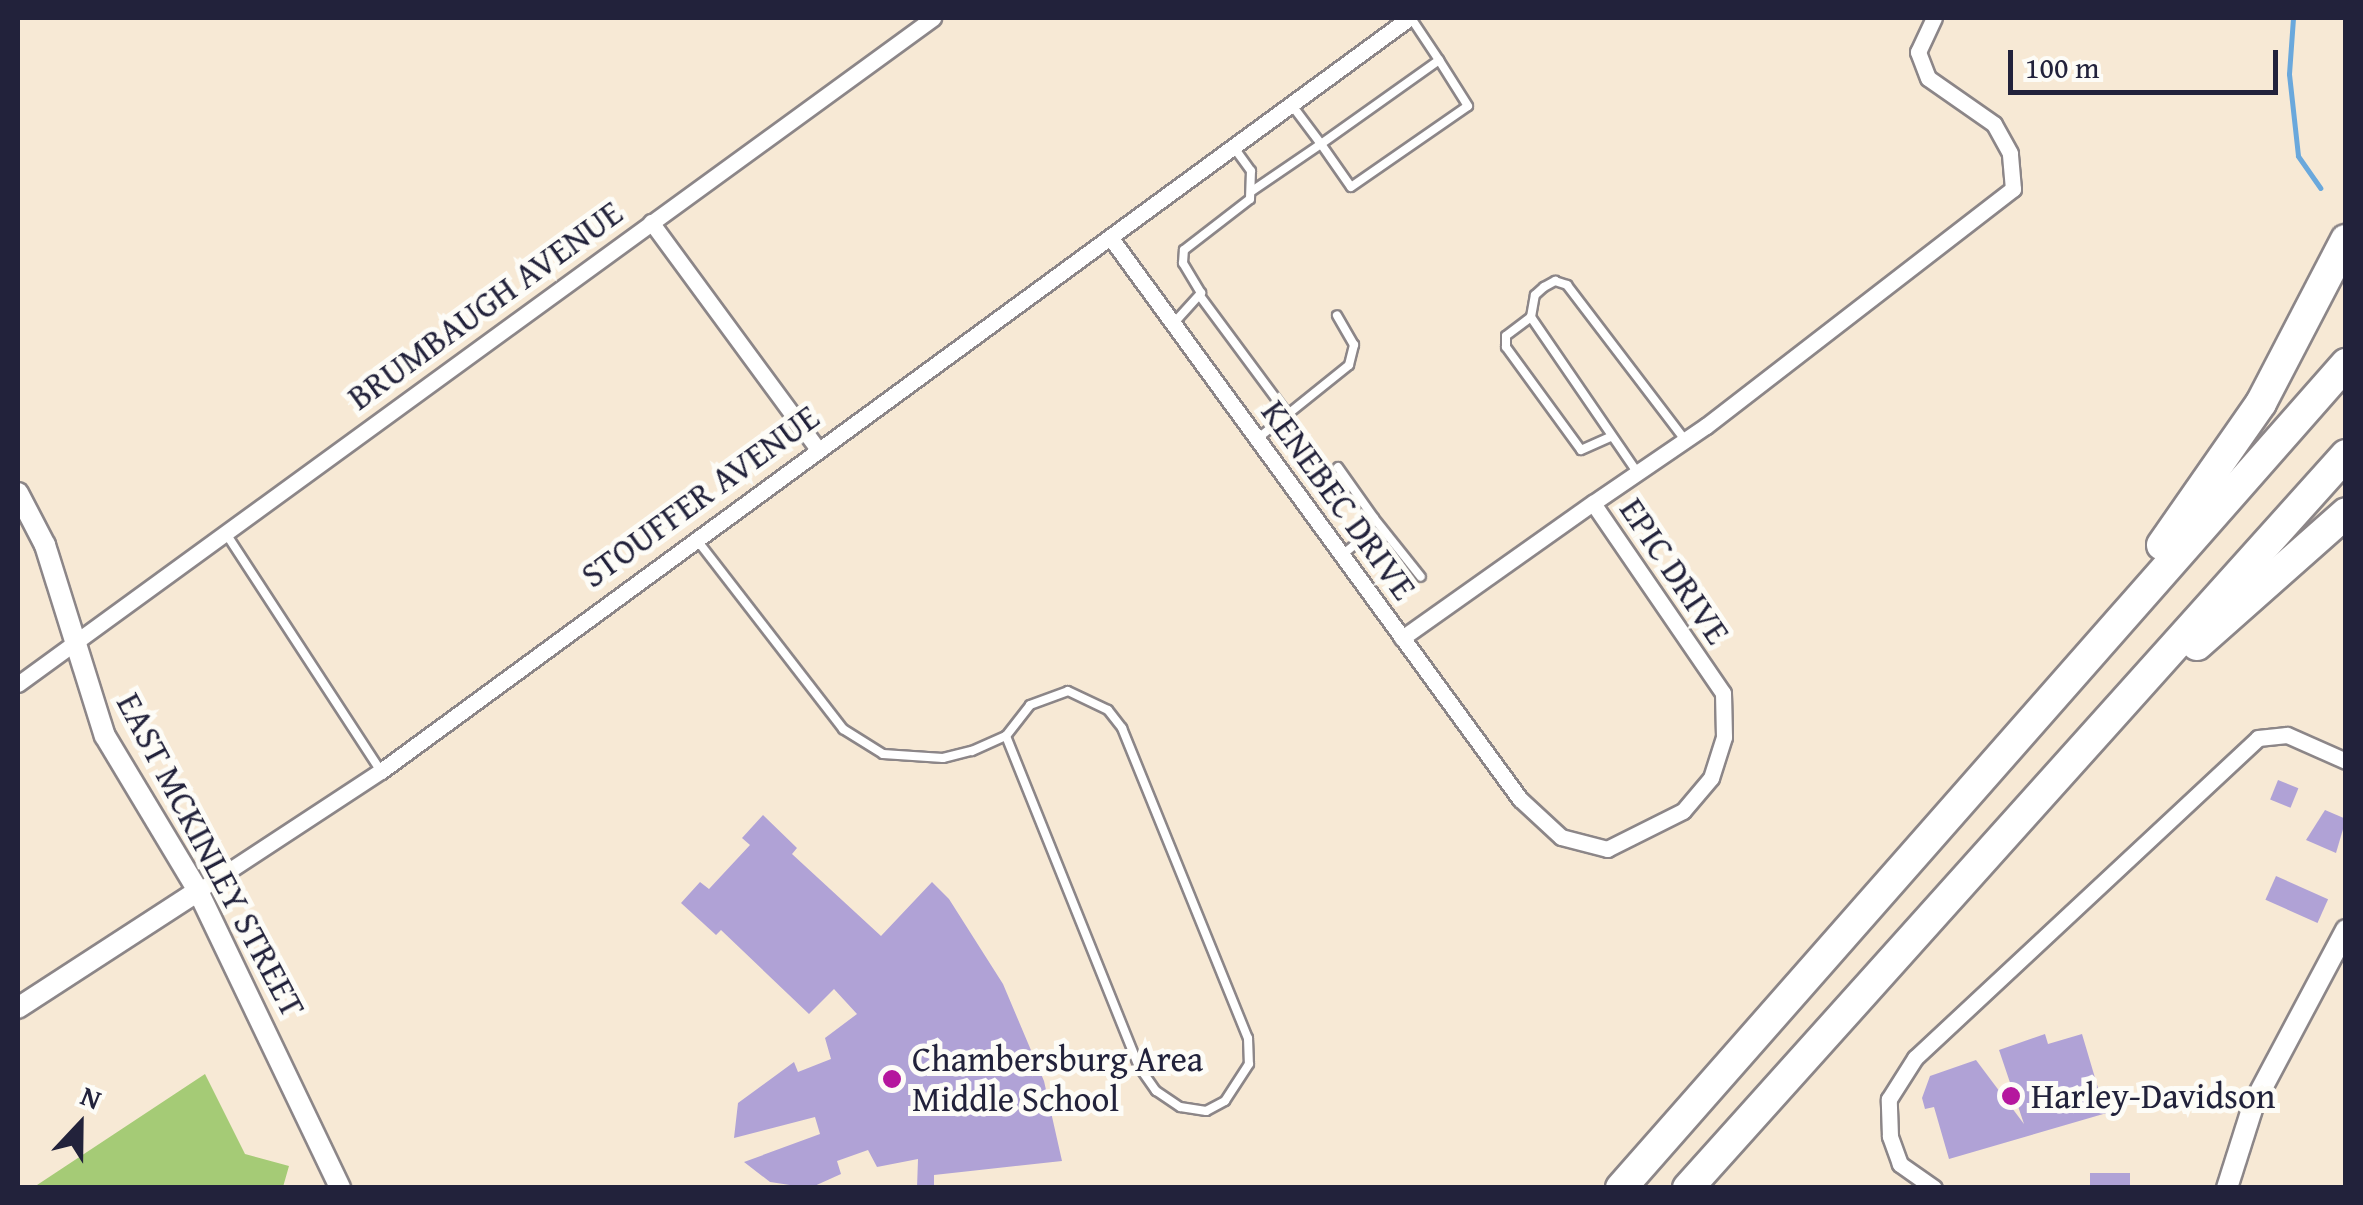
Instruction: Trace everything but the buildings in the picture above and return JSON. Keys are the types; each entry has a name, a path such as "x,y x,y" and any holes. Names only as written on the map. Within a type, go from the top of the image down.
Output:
{"highway":[{"path":"1934,833 1950,797 2183,520 2261,403 2346,240"},
{"path":"1621,1188 2346,364"},
{"path":"1688,1188 2346,455"},
{"path":"1885,966 1956,906 2184,657 2346,513"}],"street":[{"name":"BRUMBAUGH AVENUE","path":"18,684 934,18"},
{"name":"STOUFFER AVENUE","path":"18,1008 381,771 1410,18"},
{"name":"EPIC DRIVE","path":"1520,800 1561,837 1608,849 1684,811 1711,778 1724,737 1722,693 1593,504 1685,440 2013,188 2010,153 1994,124 1928,78 1918,52 1934,18"},
{"path":"651,222 818,449"},
{"name":"KENEBEC DRIVE","path":"1110,237 1520,800"},
{"name":"EAST MCKINLEY STREET","path":"18,493 46,544 105,736 198,891 340,1188"},
{"path":"1402,638 1593,504"},
{"path":"1934,1188 1900,1164 1890,1136 1888,1099 1915,1058 2258,738 2287,735 2346,761"},
{"path":"2227,1188 2254,1103 2346,930"}],"lane":[{"path":"1291,104 1351,187 1468,106 1410,18"},
{"path":"1288,415 1200,296 1184,263 1184,250 1252,191 1438,60"},
{"path":"1233,146 1251,170 1252,191"},
{"path":"1610,437 1581,450 1514,360 1506,336 1531,317 1535,294 1555,281 1568,285 1685,440"},
{"path":"1173,324 1200,296"},
{"path":"1257,439 1349,365 1354,346 1337,315"},
{"path":"1531,317 1637,472"},
{"path":"1338,466 1420,577"},
{"path":"1342,555 1365,536 1374,518"},
{"path":"224,531 381,771"},
{"path":"696,540 861,744 883,754 942,758 1006,736 1030,705 1068,691 1092,697 1122,728 1248,1038 1250,1064 1225,1102 1206,1111 1180,1108 1156,1091 1140,1066 1006,736"}],"green space":[{"path":"205,1074 245,1154 289,1166 283,1187 34,1187"}],"waterway":[{"path":"2293,18 2289,74 2298,156 2320,188"}],"place":[{"name":"Chambersburg Area Middle School","path":"892,1079"},
{"name":"Harley-Davidson","path":"2011,1096"}]}
